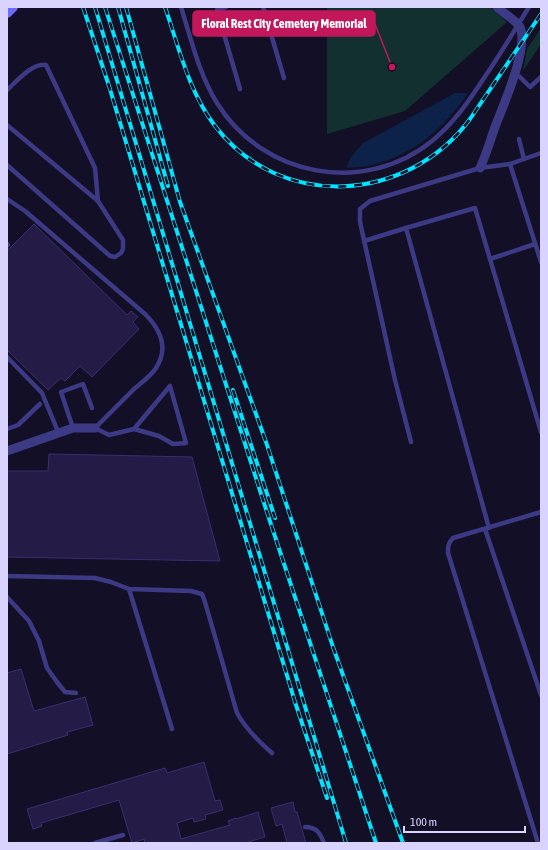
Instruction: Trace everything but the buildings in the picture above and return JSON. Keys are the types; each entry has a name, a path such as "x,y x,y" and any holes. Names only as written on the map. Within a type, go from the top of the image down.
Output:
{"main road":[{"path":"7,13 13,7"}],"street":[{"path":"480,168 519,60 521,32 518,25 497,7"},
{"path":"7,451 73,428 95,428"}],"lane":[{"path":"181,7 207,84 220,107 236,127 255,144 277,157 306,169 333,173 361,172 383,167 406,158 432,141 452,122 465,106 529,7"},
{"path":"226,7 217,10 240,89"},
{"path":"263,7 284,78"},
{"path":"7,90 30,70 42,64 46,65 95,168 98,201"},
{"path":"515,72 530,87 541,77"},
{"path":"7,125 98,201 123,240 123,249 121,253 116,257 110,256 7,165"},
{"path":"519,139 524,159"},
{"path":"411,442 395,380 364,241 360,222 360,210 370,201 480,168 510,164 541,153"},
{"path":"510,164 541,262"},
{"path":"7,199 24,210 153,321 160,333 163,344 162,353 156,368 95,428 108,435 134,428 159,436 173,444 186,443 170,386 134,428"},
{"path":"364,241 475,208 541,432"},
{"path":"406,228 487,529 541,696"},
{"path":"490,259 535,244"},
{"path":"7,357 42,393 59,434"},
{"path":"73,428 61,392 84,384 92,408"},
{"path":"7,429 18,426 40,404"},
{"path":"538,843 448,553 448,546 453,538 541,512"},
{"path":"7,576 95,578 129,589 191,591 202,594 206,602 237,713 244,725 262,745 272,753"},
{"path":"129,589 172,730"},
{"path":"7,597 29,620 40,641 47,668 56,682 65,692 76,693"},
{"path":"305,827 311,827 319,831 324,843"},
{"path":"95,843 123,835"}],"green space":[{"path":"327,7 490,7 507,22 405,111 327,134"},
{"path":"541,28 541,44 523,71 527,49"}],"water":[{"path":"455,93 468,93 438,129 426,139 401,155 386,161 368,166 346,168 351,157 363,143"}],"railway":[{"path":"83,7 109,86 295,702 327,798"},
{"path":"95,7 346,843"},
{"path":"105,7 262,497 376,843"},
{"path":"118,7 168,186"},
{"path":"126,7 180,202 266,442 333,647 403,843"},
{"path":"165,7 191,84 198,99 215,126 242,154 274,173 308,184 344,186 379,181 413,168 444,147 470,119 541,14"},
{"path":"233,390 275,518"}],"place":[{"name":"Floral Rest City Cemetery Memorial","path":"392,67"}]}
